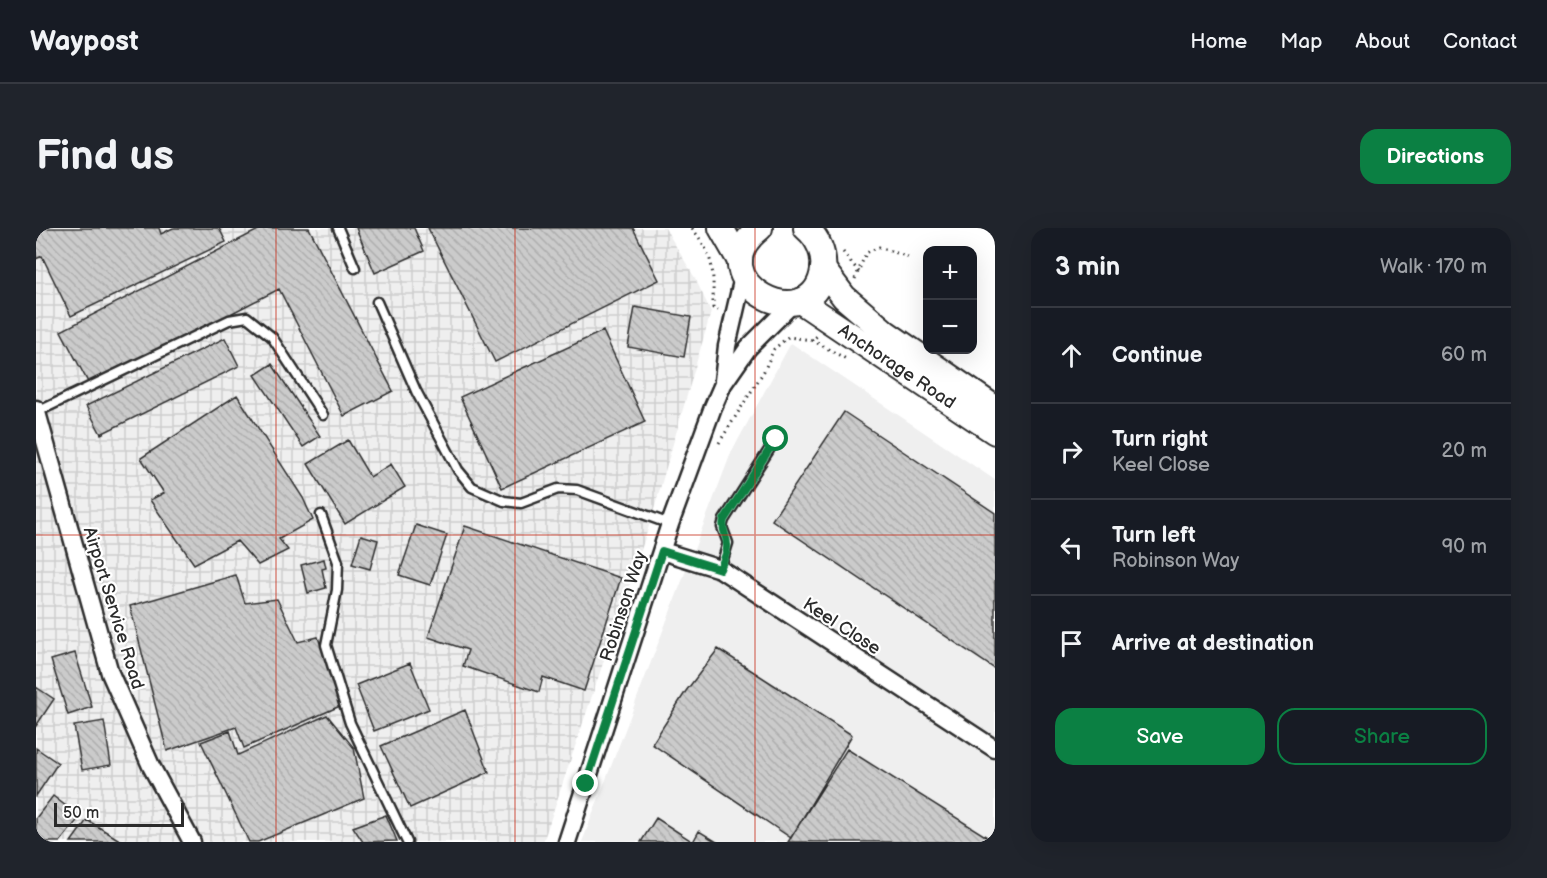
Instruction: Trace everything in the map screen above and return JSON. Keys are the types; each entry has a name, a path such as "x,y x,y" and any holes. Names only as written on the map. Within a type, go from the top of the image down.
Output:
{"street":[{"path":"721,228 753,291 763,297 796,302 814,290 823,269 822,255 815,232"},
{"path":"741,269 745,245 760,228"},
{"name":"Robinson Way","path":"723,384 727,346 741,269"},
{"name":"Anchorage Road","path":"823,269 844,297 863,314 961,386 992,400"},
{"name":"Robinson Way","path":"567,842 670,524 723,384 748,348 796,302"},
{"name":"Anchorage Road","path":"796,302 995,432"},
{"name":"Airport Service Road","path":"36,411 110,673 151,766 192,842"},
{"name":"Keel Close","path":"662,551 720,569 995,749"}],"lane":[{"path":"338,228 355,268"},
{"path":"377,303 416,391 458,470 472,487 504,501 521,503 558,489 577,490 670,524"},
{"path":"36,411 229,320 247,317 272,337 323,415"},
{"path":"720,569 728,543 722,527 724,520 776,439"},
{"path":"321,515 338,562 337,590 326,645 350,723 407,842"}],"path":[{"path":"859,272 866,253 879,247 908,256"}],"shaded area":[{"path":"36,228 665,228 695,278 711,312 651,520 543,842 36,842"},
{"path":"791,343 995,480 995,842 582,842 731,453"}],"building":[{"path":"36,228 159,228 161,234 173,228 219,228 226,242 71,316 42,256 36,259"},
{"path":"262,228 309,228 393,391 344,416 279,289 90,386 61,331"},
{"path":"356,228 414,228 424,251 375,273"},
{"path":"428,228 633,228 659,280 495,362"},
{"path":"635,307 691,317 684,357 628,347"},
{"path":"603,331 645,422 502,488 460,397"},
{"path":"225,338 239,366 101,434 86,406"},
{"path":"272,364 320,436 303,447 255,375"},
{"path":"237,395 303,498 313,520 279,539 288,550 258,565 237,541 194,564 150,500 164,493 141,458"},
{"path":"844,412 995,513 995,669 772,520"},
{"path":"348,440 370,477 391,464 405,487 345,524 308,464"},
{"path":"416,525 447,535 430,585 399,575"},
{"path":"465,526 621,578 584,691 543,677 539,692 463,666 468,650 428,637"},
{"path":"361,535 378,540 370,569 352,564"},
{"path":"324,559 326,568 322,569 326,588 308,593 301,565"},
{"path":"236,575 245,603 277,599 298,642 318,637 340,706 244,748 236,727 167,751 130,606"},
{"path":"718,649 852,735 791,838 652,744 686,691"},
{"path":"75,653 92,707 68,715 51,660"},
{"path":"410,663 429,709 374,731 356,685"},
{"path":"36,687 54,699 36,726"},
{"path":"465,710 489,772 410,808 381,746"},
{"path":"327,715 354,748 364,798 258,842 249,842 201,742 230,731 238,755"},
{"path":"104,721 111,765 82,770 74,726"},
{"path":"36,748 58,763 36,796"},
{"path":"847,749 995,842 788,842"},
{"path":"53,796 80,817 60,842 36,842 36,818"},
{"path":"386,815 397,841 363,842 353,827"},
{"path":"656,818 693,842 641,842"},
{"path":"87,820 123,842 71,842"},
{"path":"699,831 717,842 693,842"}],"route":[{"path":"586,784 662,551 720,569 728,543 722,527 724,520 776,439"}]}
